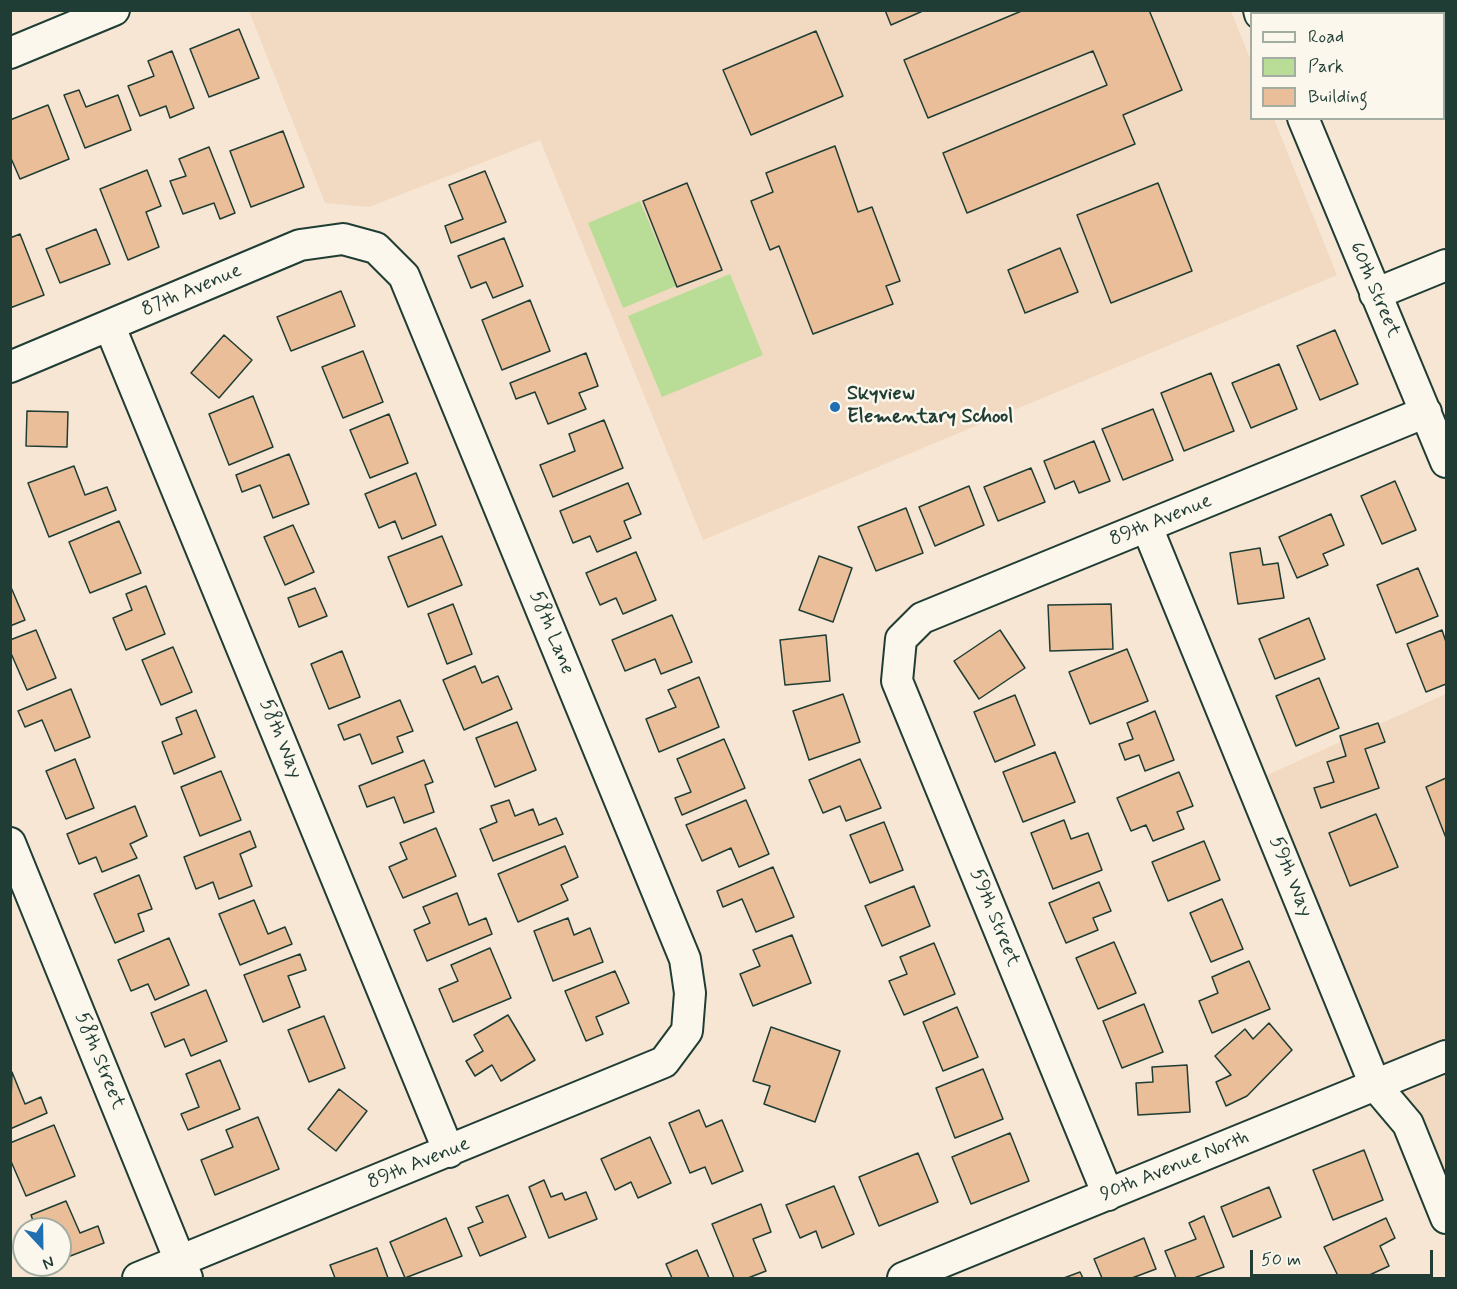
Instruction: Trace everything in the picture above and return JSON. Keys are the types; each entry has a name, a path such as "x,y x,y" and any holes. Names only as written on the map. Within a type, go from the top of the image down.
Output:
{"street":[{"path":"10,53 114,10"},
{"name":"60th Street","path":"1304,120 1446,462"},
{"name":"87th Avenue","path":"10,367 111,327 300,245 343,239 376,248"},
{"name":"58th Lane","path":"376,248 404,276 685,959 690,993 687,1031"},
{"path":"1375,294 1446,265"},
{"name":"58th Way","path":"111,327 449,1152"},
{"name":"89th Avenue","path":"901,639 922,618 1426,412"},
{"name":"59th Way","path":"1147,527 1375,1085 1408,1124 1446,1218"},
{"name":"59th Street","path":"901,639 897,681 1108,1195"},
{"name":"58th Street","path":"10,843 184,1270"},
{"name":"89th Avenue","path":"138,1278 184,1270 449,1152 664,1062 687,1031"},
{"name":"90th Avenue North","path":"903,1278 1446,1056"}],"shaded area":[{"name":"Skyview Elementary School","path":"249,11 1231,11 1250,58 1250,120 1274,120 1337,275 703,540 540,140 369,207 325,203"},
{"path":"1446,694 1446,1041 1381,1068 1263,777"},
{"path":"1446,1071 1446,1185 1397,1091"}],"green space":[{"path":"640,201 676,286 623,308 588,223"},
{"path":"730,274 763,355 662,397 628,316"}],"building":[{"path":"885,10 925,10 891,25"},
{"path":"1024,10 1149,10 1182,90 1123,115 1135,144 967,213 943,153 1107,85 1093,51 928,118 904,60"},
{"path":"239,29 259,78 209,97 190,49"},
{"path":"816,31 843,96 751,135 723,70"},
{"path":"172,51 194,108 170,118 166,106 140,116 128,86 154,76 148,61"},
{"path":"79,90 86,107 118,95 131,130 85,148 64,95"},
{"path":"48,105 69,159 20,179 10,156 10,120"},
{"path":"283,131 304,187 251,207 230,151"},
{"path":"835,146 858,212 872,207 900,281 886,286 893,304 813,334 779,246 770,250 751,201 773,192 766,173"},
{"path":"209,147 235,213 220,219 214,203 183,214 170,181 186,176 179,159"},
{"path":"147,170 161,206 146,212 159,247 128,260 100,189"},
{"path":"485,171 506,222 451,243 445,226 463,219 449,185"},
{"path":"687,183 722,270 677,287 643,201"},
{"path":"1158,183 1192,271 1111,303 1077,215"},
{"path":"96,229 110,264 60,283 46,249"},
{"path":"20,234 44,295 10,308 10,238"},
{"path":"504,238 523,286 493,298 486,282 471,288 458,256"},
{"path":"1060,248 1078,292 1025,313 1008,270"},
{"path":"341,291 355,326 291,351 277,317"},
{"path":"530,300 550,351 502,370 482,320"},
{"path":"1335,330 1358,384 1320,400 1297,346"},
{"path":"224,335 252,360 219,398 191,373"},
{"path":"363,351 383,402 343,418 322,367"},
{"path":"586,353 598,386 579,393 586,409 548,424 535,392 516,399 510,383"},
{"path":"1279,364 1297,409 1251,428 1232,383"},
{"path":"1211,373 1234,431 1184,451 1161,393"},
{"path":"253,396 273,447 229,465 209,414"},
{"path":"1153,409 1173,460 1123,480 1102,429"},
{"path":"27,411 68,412 67,447 26,446"},
{"path":"389,414 408,463 370,478 350,430"},
{"path":"604,420 623,468 553,497 540,465 575,451 569,434"},
{"path":"1094,441 1110,481 1079,493 1074,481 1055,489 1044,461"},
{"path":"289,454 309,504 273,518 260,485 242,492 236,475"},
{"path":"74,466 85,495 107,487 116,510 49,537 28,483"},
{"path":"1031,468 1045,502 998,521 984,487"},
{"path":"416,473 436,525 402,539 395,521 379,528 365,494"},
{"path":"1395,481 1416,530 1382,544 1361,496"},
{"path":"628,483 641,514 624,521 631,538 597,552 590,536 573,543 560,511"},
{"path":"969,486 984,525 935,546 919,507"},
{"path":"906,508 923,553 876,571 858,527"},
{"path":"1331,514 1344,545 1323,554 1328,565 1297,578 1279,537"},
{"path":"119,521 141,573 90,593 69,542"},
{"path":"293,525 314,572 285,585 264,537"},
{"path":"442,536 462,585 408,607 388,557"},
{"path":"1260,548 1263,565 1278,563 1284,598 1238,604 1230,553"},
{"path":"636,552 656,600 623,614 616,598 600,605 586,573"},
{"path":"819,556 852,568 833,622 799,610"},
{"path":"1418,568 1438,616 1396,633 1377,585"},
{"path":"10,585 25,620 10,626"},
{"path":"146,586 165,634 126,650 113,618 132,610 126,594"},
{"path":"315,588 327,616 299,627 288,598"},
{"path":"453,604 472,654 447,664 428,614"},
{"path":"1111,604 1113,649 1050,651 1048,605"},
{"path":"672,615 692,662 661,674 655,659 625,671 612,640"},
{"path":"1309,618 1325,659 1275,679 1259,639"},
{"path":"36,630 56,678 27,690 10,651 10,640"},
{"path":"1000,630 1025,668 979,699 954,661"},
{"path":"1442,630 1446,642 1446,684 1426,692 1407,644"},
{"path":"826,635 830,681 785,685 780,640"},
{"path":"173,647 192,692 161,705 142,660"},
{"path":"1127,649 1148,701 1090,724 1069,672"},
{"path":"342,651 360,697 329,709 311,664"},
{"path":"475,666 482,683 498,676 512,709 464,730 443,680"},
{"path":"699,677 719,727 659,752 646,719 676,707 668,690"},
{"path":"1319,678 1339,728 1296,746 1276,696"},
{"path":"71,689 90,737 55,751 42,720 25,727 18,711"},
{"path":"843,694 860,742 809,760 793,711"},
{"path":"1015,695 1035,745 995,762 974,712"},
{"path":"400,700 413,731 397,737 403,752 372,764 360,734 344,740 338,725"},
{"path":"196,710 215,757 174,774 162,742 182,734 176,718"},
{"path":"1155,711 1174,760 1145,771 1139,755 1125,760 1119,744 1133,739 1127,723"},
{"path":"517,722 536,770 495,787 476,738"},
{"path":"1378,723 1385,742 1365,749 1379,788 1321,808 1314,788 1334,782 1327,762 1346,756 1340,736"},
{"path":"724,739 745,788 682,815 675,798 691,792 677,759"},
{"path":"1055,752 1075,802 1023,822 1003,772"},
{"path":"75,759 94,808 66,819 46,771"},
{"path":"860,759 881,808 846,821 840,806 823,813 809,780"},
{"path":"424,760 433,782 425,785 434,812 404,823 394,797 367,807 359,786"},
{"path":"221,771 241,820 200,836 181,787"},
{"path":"1179,772 1193,806 1177,812 1184,829 1153,841 1146,825 1131,831 1117,798"},
{"path":"1446,778 1446,838 1426,787"},
{"path":"509,800 515,816 533,809 539,825 556,818 563,834 493,861 480,829 497,822 491,806"},
{"path":"746,800 769,854 739,867 731,848 702,861 686,825"},
{"path":"135,806 147,836 130,844 137,858 102,872 96,857 79,864 67,834"},
{"path":"1376,814 1398,867 1350,886 1329,833"},
{"path":"1064,820 1071,839 1088,833 1102,870 1053,889 1031,833"},
{"path":"884,822 903,870 870,883 850,835"},
{"path":"436,828 456,876 403,898 389,867 407,859 400,843"},
{"path":"250,831 256,847 240,854 252,886 219,899 213,882 196,889 184,857"},
{"path":"1204,841 1220,880 1168,901 1152,862"},
{"path":"565,846 578,877 561,885 568,900 518,922 498,874"},
{"path":"773,867 794,917 756,932 742,899 723,907 717,891"},
{"path":"139,875 152,909 138,914 144,931 115,943 94,894"},
{"path":"1099,882 1111,911 1093,918 1098,930 1066,943 1049,903"},
{"path":"914,886 930,926 882,946 865,906"},
{"path":"457,893 469,925 486,918 492,934 427,961 414,930 430,923 423,907"},
{"path":"1222,899 1243,949 1211,962 1190,913"},
{"path":"254,900 268,934 285,927 292,944 240,965 219,914"},
{"path":"568,918 574,935 590,928 603,962 553,981 534,931"},
{"path":"792,935 811,983 753,1006 740,974 760,966 753,950"},
{"path":"169,938 189,985 155,1000 148,984 131,991 118,960"},
{"path":"1114,942 1136,993 1098,1009 1076,958"},
{"path":"934,943 955,994 904,1015 889,981 907,974 900,957"},
{"path":"490,948 511,998 453,1022 439,989 458,981 451,965"},
{"path":"300,954 306,970 288,976 300,1007 263,1022 244,975"},
{"path":"1249,961 1270,1009 1212,1033 1199,1001 1218,993 1212,977"},
{"path":"615,971 629,1003 596,1017 603,1034 586,1041 565,991"},
{"path":"206,990 227,1041 191,1056 184,1039 165,1047 151,1013"},
{"path":"1144,1004 1163,1052 1122,1068 1103,1021"},
{"path":"957,1007 978,1057 943,1071 923,1022"},
{"path":"508,1015 535,1060 501,1081 492,1065 475,1076 466,1061 483,1051 474,1035"},
{"path":"324,1016 345,1068 309,1082 288,1030"},
{"path":"1269,1023 1292,1050 1247,1096 1226,1106 1216,1082 1231,1075 1215,1056 1245,1029 1253,1039"},
{"path":"771,1027 840,1051 815,1122 764,1104 770,1086 753,1081"},
{"path":"220,1060 240,1109 188,1130 181,1114 199,1107 186,1074"},
{"path":"1187,1065 1190,1112 1138,1115 1136,1083 1153,1082 1152,1067"},
{"path":"983,1069 1003,1119 955,1138 936,1088"},
{"path":"12,1072 25,1104 41,1097 47,1113 10,1129"},
{"path":"339,1089 367,1111 336,1151 308,1129"},
{"path":"699,1110 706,1127 722,1120 743,1171 712,1184 705,1167 690,1173 669,1123"},
{"path":"258,1117 279,1169 215,1195 201,1160 233,1147 226,1130"},
{"path":"54,1125 75,1176 26,1196 10,1159 10,1143"},
{"path":"1010,1133 1029,1181 971,1204 952,1157"},
{"path":"650,1137 671,1183 638,1198 631,1182 615,1190 601,1159"},
{"path":"1364,1150 1383,1200 1333,1220 1313,1170"},
{"path":"918,1153 938,1202 879,1226 859,1177"},
{"path":"544,1180 551,1197 562,1193 565,1200 586,1192 597,1219 549,1238 529,1187"},
{"path":"834,1186 854,1234 822,1248 816,1231 800,1238 786,1205"},
{"path":"1269,1187 1281,1217 1233,1237 1221,1207"},
{"path":"508,1195 526,1237 480,1256 468,1228 483,1222 476,1207"},
{"path":"66,1201 80,1233 98,1226 104,1243 72,1255 72,1217 32,1217 31,1215"},
{"path":"761,1204 771,1232 753,1239 766,1271 748,1278 734,1278 712,1224"},
{"path":"1204,1216 1224,1267 1194,1278 1176,1278 1165,1251 1196,1239 1189,1223"},
{"path":"446,1218 462,1256 405,1278 390,1242"},
{"path":"1386,1218 1395,1238 1380,1246 1389,1266 1363,1278 1339,1278 1324,1247"},
{"path":"1144,1238 1156,1269 1132,1278 1102,1278 1094,1259"},
{"path":"377,1248 388,1278 335,1278 330,1265"},
{"path":"697,1250 709,1278 672,1278 666,1264"},
{"path":"1080,1272 1083,1278 1064,1278"}],"place":[{"name":"Skyview Elementary School","path":"835,407"}]}
